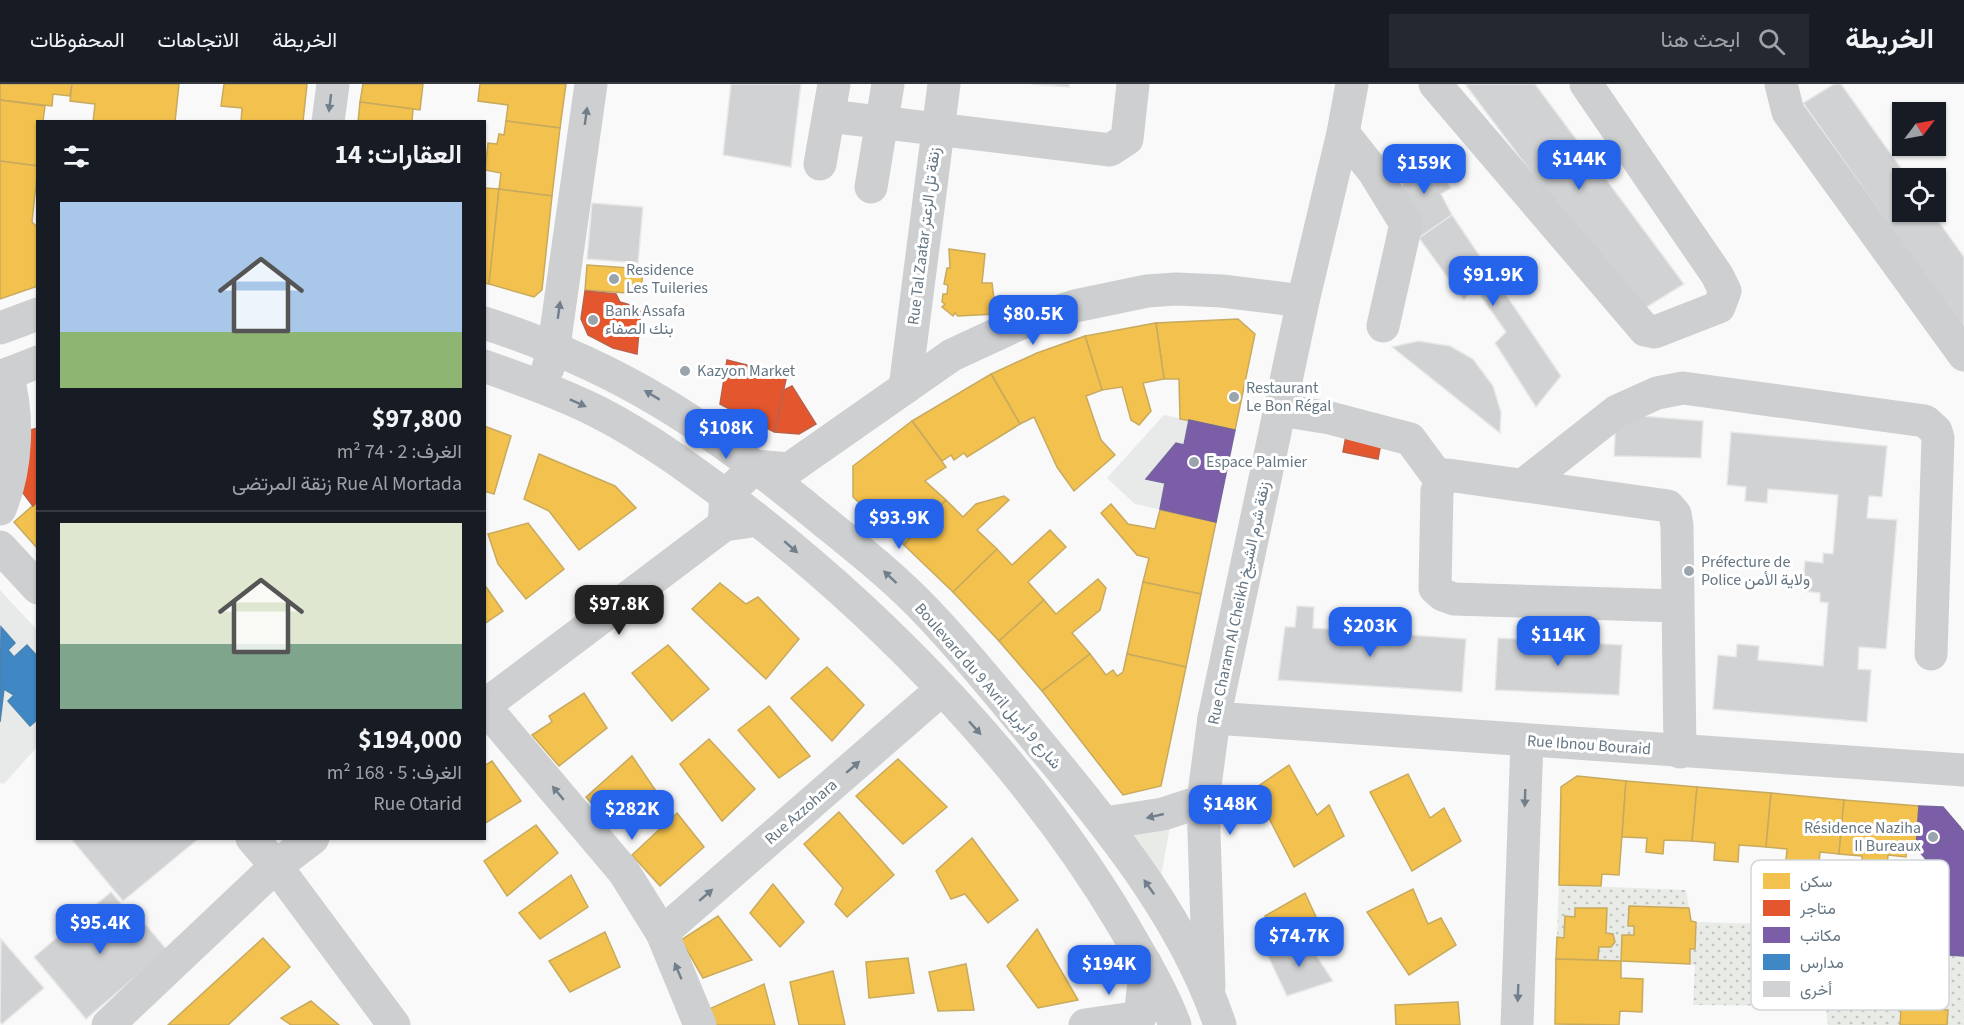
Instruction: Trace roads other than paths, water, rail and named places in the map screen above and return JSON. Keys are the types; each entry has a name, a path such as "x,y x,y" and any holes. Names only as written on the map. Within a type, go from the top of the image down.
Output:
{"street":[{"path":"328,120 333,84"},
{"path":"544,387 554,346 591,84"},
{"path":"820,164 834,84"},
{"path":"871,187 888,84"},
{"name":"Rue Tal Zaatar زنقة تل الزعتر","path":"905,388 944,84"},
{"path":"829,116 1110,150 1127,139 1133,84"},
{"name":"Rue Charam Al Cheikh زنقة شرم الشيخ","path":"1215,1012 1208,952 1203,801 1214,718 1352,84"},
{"path":"1435,84 1645,330 1655,332 1719,307 1725,291 1717,275 1586,84"},
{"path":"1780,84 1788,112 1964,356"},
{"path":"1343,133 1374,172 1407,224 1383,326"},
{"path":"759,521 789,481 905,388 952,355 1019,324 1116,296 1176,289 1222,291 1303,301"},
{"path":"0,328 36,315"},
{"path":"486,324 554,346 649,393 756,466 789,481"},
{"path":"0,509 9,484 15,410 4,375 36,363"},
{"path":"486,367 544,387 628,429 725,510 759,521 854,603 941,690 1047,812 1102,890 1146,964 1178,1025 1215,1012"},
{"path":"1523,485 1617,411 1657,393 1683,388 1925,422 1936,431 1938,438 1931,654"},
{"path":"1280,410 1330,418 1410,439 1441,481"},
{"path":"486,704 725,510 756,466"},
{"path":"1678,606 1454,599 1443,595 1435,588 1437,491 1441,481 1448,475 1668,506 1675,514 1677,526 1680,752"},
{"name":"Boulevard du 9 Avril شارع 9 أبريل","path":"789,481 926,611 971,661 1105,823 1157,897 1215,1012"},
{"path":"3,556 36,586"},
{"name":"Rue Azzohara","path":"662,933 941,690"},
{"path":"486,708 624,872 662,933 700,1025"},
{"name":"Rue Ibnou Bouraid","path":"1214,718 1964,770"},
{"path":"1516,1025 1527,740"},
{"path":"1105,823 1145,818 1203,801"},
{"path":"254,840 276,866 394,1025"},
{"path":"108,1025 276,866 310,840"},
{"path":"1085,1025 1140,1017 1146,964 1179,937 1208,952"}],"place":[{"name":"Residence Les Tuileries","path":"614,279"},
{"name":"Bank Assafa بنك الصفاء","path":"593,320"},
{"name":"Kazyon Market","path":"685,371"},
{"name":"Restaurant Le Bon Régal","path":"1234,397"},
{"name":"Espace Palmier","path":"1194,462"},
{"name":"Préfecture de Police ولاية الأمن","path":"1689,571"},
{"name":"Résidence Naziha II Bureaux","path":"1933,837"}]}
